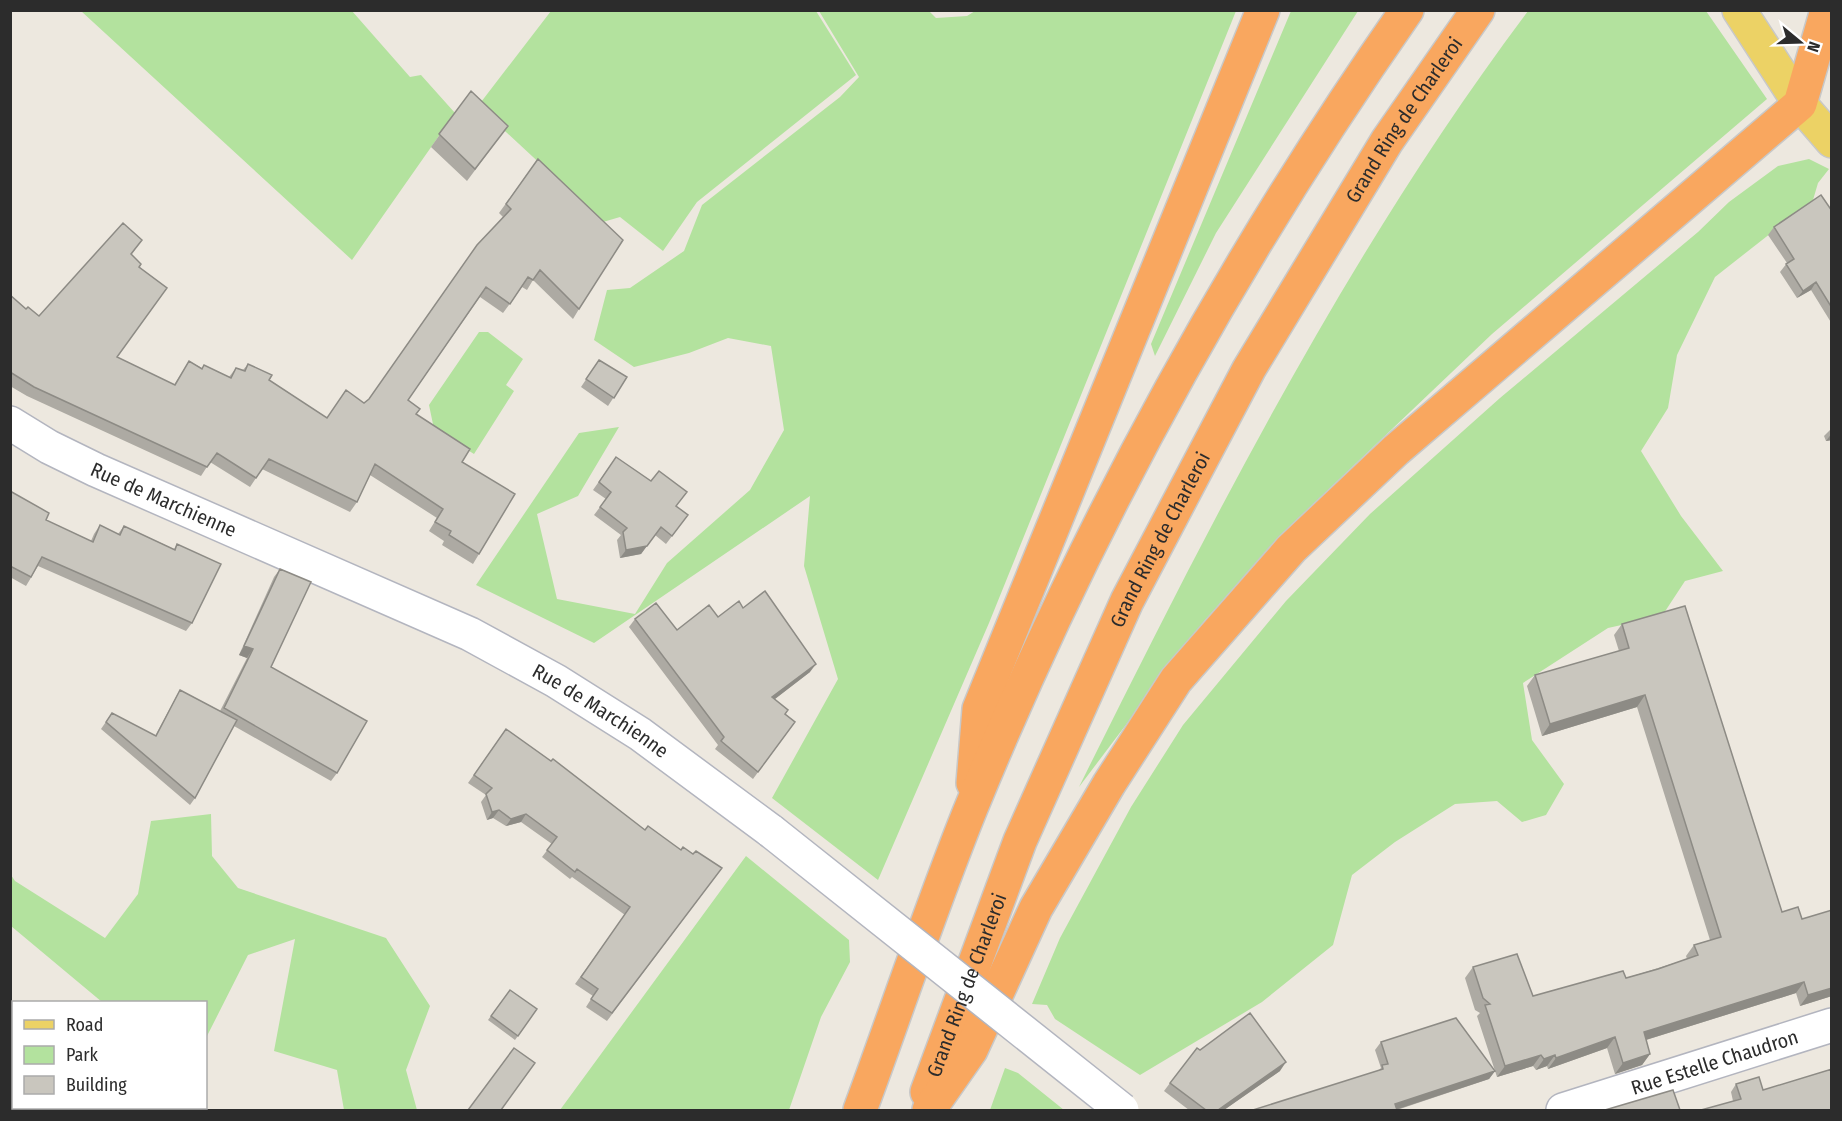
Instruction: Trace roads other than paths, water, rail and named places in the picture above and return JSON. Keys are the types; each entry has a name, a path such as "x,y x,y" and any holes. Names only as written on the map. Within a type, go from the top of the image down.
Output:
{"highway":[{"path":"971,809 979,709 1263,10"},
{"path":"860,1110 971,809 1075,575 1197,339 1338,108 1407,10"},
{"name":"Grand Ring de Charleroi","path":"921,1110 1020,841 1127,600 1249,369 1387,141 1478,10"},
{"path":"929,1110 971,1050 1036,908 1109,784 1176,680 1291,549 1396,450 1800,105 1830,11"}],"main road":[{"path":"1739,10 1800,105 1832,141"}],"street":[{"name":"Rue de Marchienne","path":"10,423 49,447 96,470 470,634 556,681 640,734 771,831 1122,1110"},
{"name":"Rue Estelle Chaudron","path":"1563,1110 1832,1025"}]}
